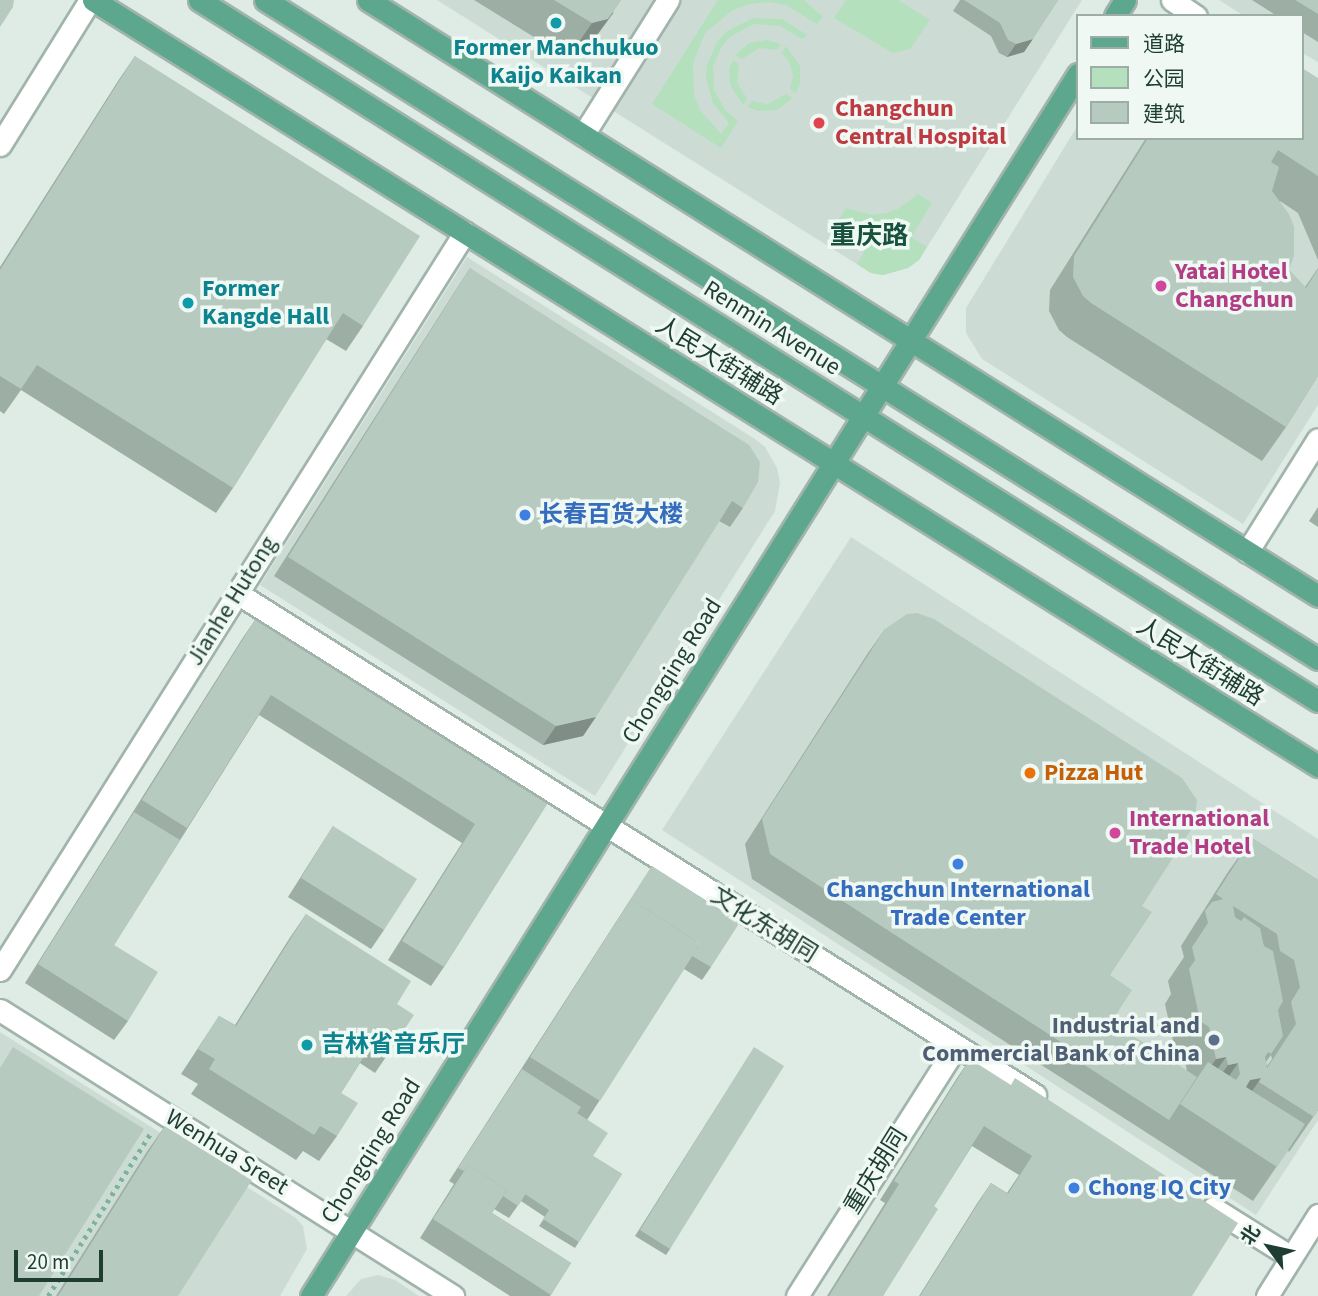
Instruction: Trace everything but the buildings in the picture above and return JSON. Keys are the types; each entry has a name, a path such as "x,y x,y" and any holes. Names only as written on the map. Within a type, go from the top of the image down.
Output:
{"main road":[{"name":"人民大街辅路","path":"92,0 1318,766"},
{"name":"Renmin Avenue","path":"199,0 1318,701"},
{"name":"Renmin Avenue","path":"264,0 1318,659"},
{"path":"368,0 1318,596"},
{"name":"Chongqing Road","path":"311,1296 1076,77"}],"street":[{"path":"0,145 92,0"},
{"path":"583,135 668,0"},
{"path":"1172,0 1193,14"},
{"name":"Jianhe Hutong","path":"0,970 464,232"},
{"path":"1247,552 1318,439"},
{"name":"文化东胡同","path":"237,593 1048,1104"},
{"name":"Wenhua Sreet","path":"0,1010 453,1296"},
{"name":"重庆胡同","path":"797,1296 956,1045"},
{"path":"1199,1199 1291,1257"},
{"path":"1267,1296 1318,1215"}],"path":[{"path":"48,1296 164,1113"}],"shaded area":[{"name":"Changchun Central Hospital","path":"437,0 1082,0 919,260 908,268 883,275 871,273"},
{"path":"1219,0 1318,0 1318,62 1304,54 1304,14 1241,14"},
{"path":"1318,108 1318,405 1243,524 982,359 966,333 966,308 1076,128 1076,140 1304,140 1304,134"},
{"name":"长春百货大楼","path":"467,257 755,439 765,447 777,468 780,483 775,511 595,796 260,585"},
{"path":"851,537 1318,839 1318,1120 1256,1215 662,830"},
{"path":"0,1032 296,1218 303,1226 307,1249 280,1296 0,1296"},
{"path":"378,1275 395,1280 419,1296 346,1296 361,1279"}],"green space":[{"path":"718,0 804,0 823,17 817,24 786,5 768,2 750,4 733,10 705,33 693,63 694,95 700,110 721,134 729,123 713,103 706,78 707,65 717,42 727,31 753,18 782,19 807,35 802,39 780,26 754,24 731,36 722,46 713,66 714,90 725,110 738,121 721,148 652,104"},
{"path":"846,0 898,0 930,20 910,49 893,53 834,18"},
{"path":"767,40 781,44 777,50 759,48 742,59 735,55 749,43"},
{"path":"786,46 800,66 800,84 796,93 790,89 793,75 789,62 782,53"},
{"path":"733,60 739,64 737,83 747,98 743,105 730,85 729,69"},
{"path":"786,94 793,98 777,110 759,111 747,107 752,101 768,104"},
{"path":"918,194 932,203 911,237 927,247 919,260 908,268 883,275 871,273 857,264 866,248 834,227 846,208 872,215 886,213 898,209"}],"place":[{"name":"Former Manchukuo Kaijo Kaikan","path":"556,23"},
{"name":"Changchun Central Hospital","path":"819,123"},
{"name":"Yatai Hotel Changchun","path":"1161,286"},
{"name":"Former Kangde Hall","path":"188,303"},
{"name":"长春百货大楼","path":"525,515"},
{"name":"Pizza Hut","path":"1030,773"},
{"name":"International Trade Hotel","path":"1115,833"},
{"name":"Changchun International Trade Center","path":"958,864"},
{"name":"Industrial and Commercial Bank of China","path":"1214,1040"},
{"name":"吉林省音乐厅","path":"307,1045"},
{"name":"Chong IQ City","path":"1074,1188"}],"district":[{"name":"重庆路","path":"869,236"}]}
